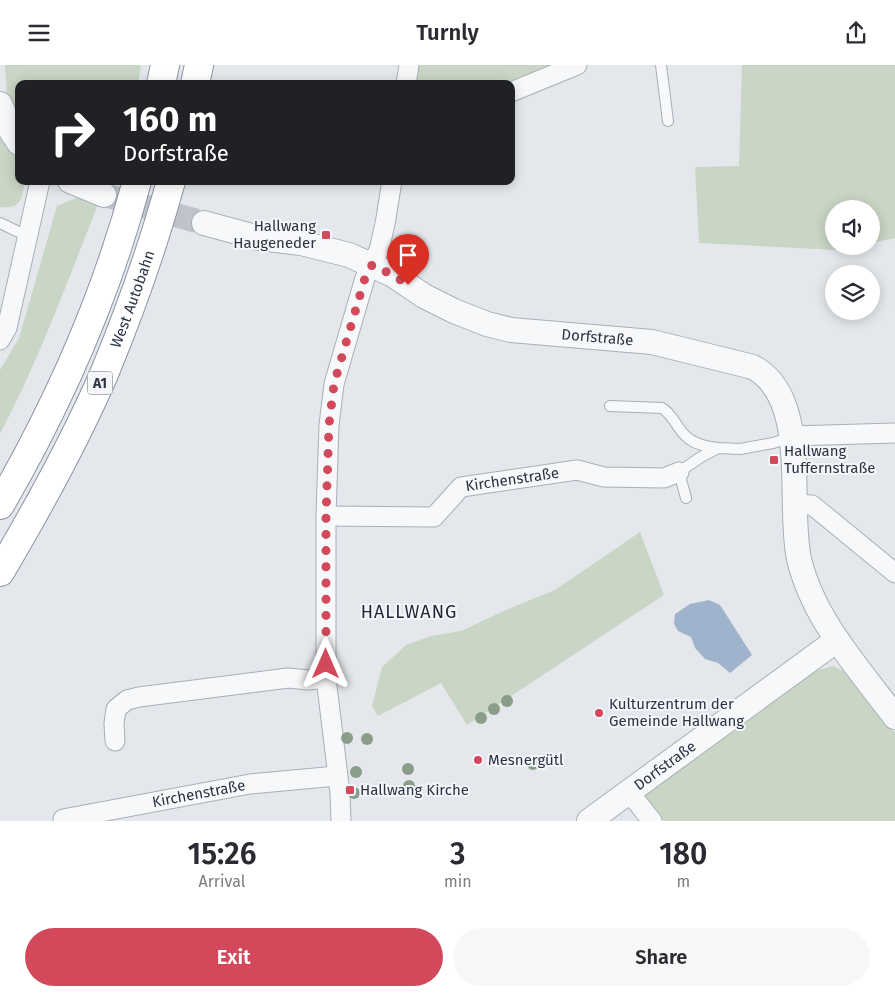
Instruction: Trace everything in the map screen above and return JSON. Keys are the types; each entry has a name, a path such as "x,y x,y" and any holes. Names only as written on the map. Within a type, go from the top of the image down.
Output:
{"highway":[{"path":"162,80 165,65"},
{"path":"196,80 199,65"},
{"name":"A1","path":"0,505 49,412 84,335 117,245 136,185"},
{"name":"West Autobahn","path":"0,572 36,509 80,425 103,375 148,260 170,185"}],"street":[{"path":"407,80 409,65"},
{"path":"515,90 577,65"},
{"path":"0,104 15,137"},
{"path":"0,340 7,328 39,185"},
{"path":"80,185 104,195"},
{"path":"341,821 326,678 326,516 329,425 334,384 365,278 379,250 391,185"},
{"name":"Dorfstraße","path":"204,223 259,238 301,243 349,255 393,275 454,311 487,324 511,330 652,342 753,367 764,373 778,393 786,410 792,436 796,540 808,588 837,640 895,717"},
{"path":"792,436 895,433"},
{"name":"Kirchenstraße","path":"326,516 434,517 461,487 577,471 604,477 664,478 679,472"},
{"path":"795,504 812,505 895,573"},
{"name":"Dorfstraße","path":"589,821 837,640"},
{"path":"115,741 114,724 116,709 127,700 288,679 309,680 326,678"},
{"name":"Kirchenstraße","path":"63,821 63,819 250,784 337,776"},
{"path":"629,792 652,821"}],"lane":[{"path":"660,65 668,121"},
{"path":"0,223 29,237"},
{"path":"610,406 668,411 688,438 705,446 740,449 773,443 792,436"},
{"path":"686,498 679,472 718,448"}],"green space":[{"path":"5,65 141,65 139,80 15,80 15,118 7,101"},
{"path":"417,65 566,65 515,83 515,80 417,80 415,78"},
{"path":"742,65 895,65 895,238 880,241 880,200 825,200 825,249 699,243 695,167 739,166"},
{"path":"0,131 15,152 15,185 24,185 23,193 16,205 0,207"},
{"path":"76,198 99,202 40,349 0,434 0,370 19,338 57,206"},
{"path":"640,532 664,595 467,725 441,683 378,716 372,706 382,667 406,645 431,636 461,631 555,590"},
{"path":"833,666 854,676 895,733 895,821 664,821 642,794 807,673"}],"water":[{"path":"709,600 720,605 752,655 730,673 718,663 705,659 695,648 691,637 678,631 674,624 675,614 690,604"}],"tunnel":[{"path":"104,195 204,223"}],"place":[{"name":"Hallwang Haugeneder","path":"326,235"},
{"name":"Hallwang Tuffernstraße","path":"774,460"},
{"name":"Kulturzentrum der Gemeinde Hallwang","path":"599,713"},
{"name":"Mesnergütl","path":"478,760"},
{"name":"Hallwang Kirche","path":"350,790"}],"district":[{"name":"HALLWANG","path":"409,612"}],"route":[{"path":"326,664 328,443 334,384 365,278 372,265 408,285"}]}
